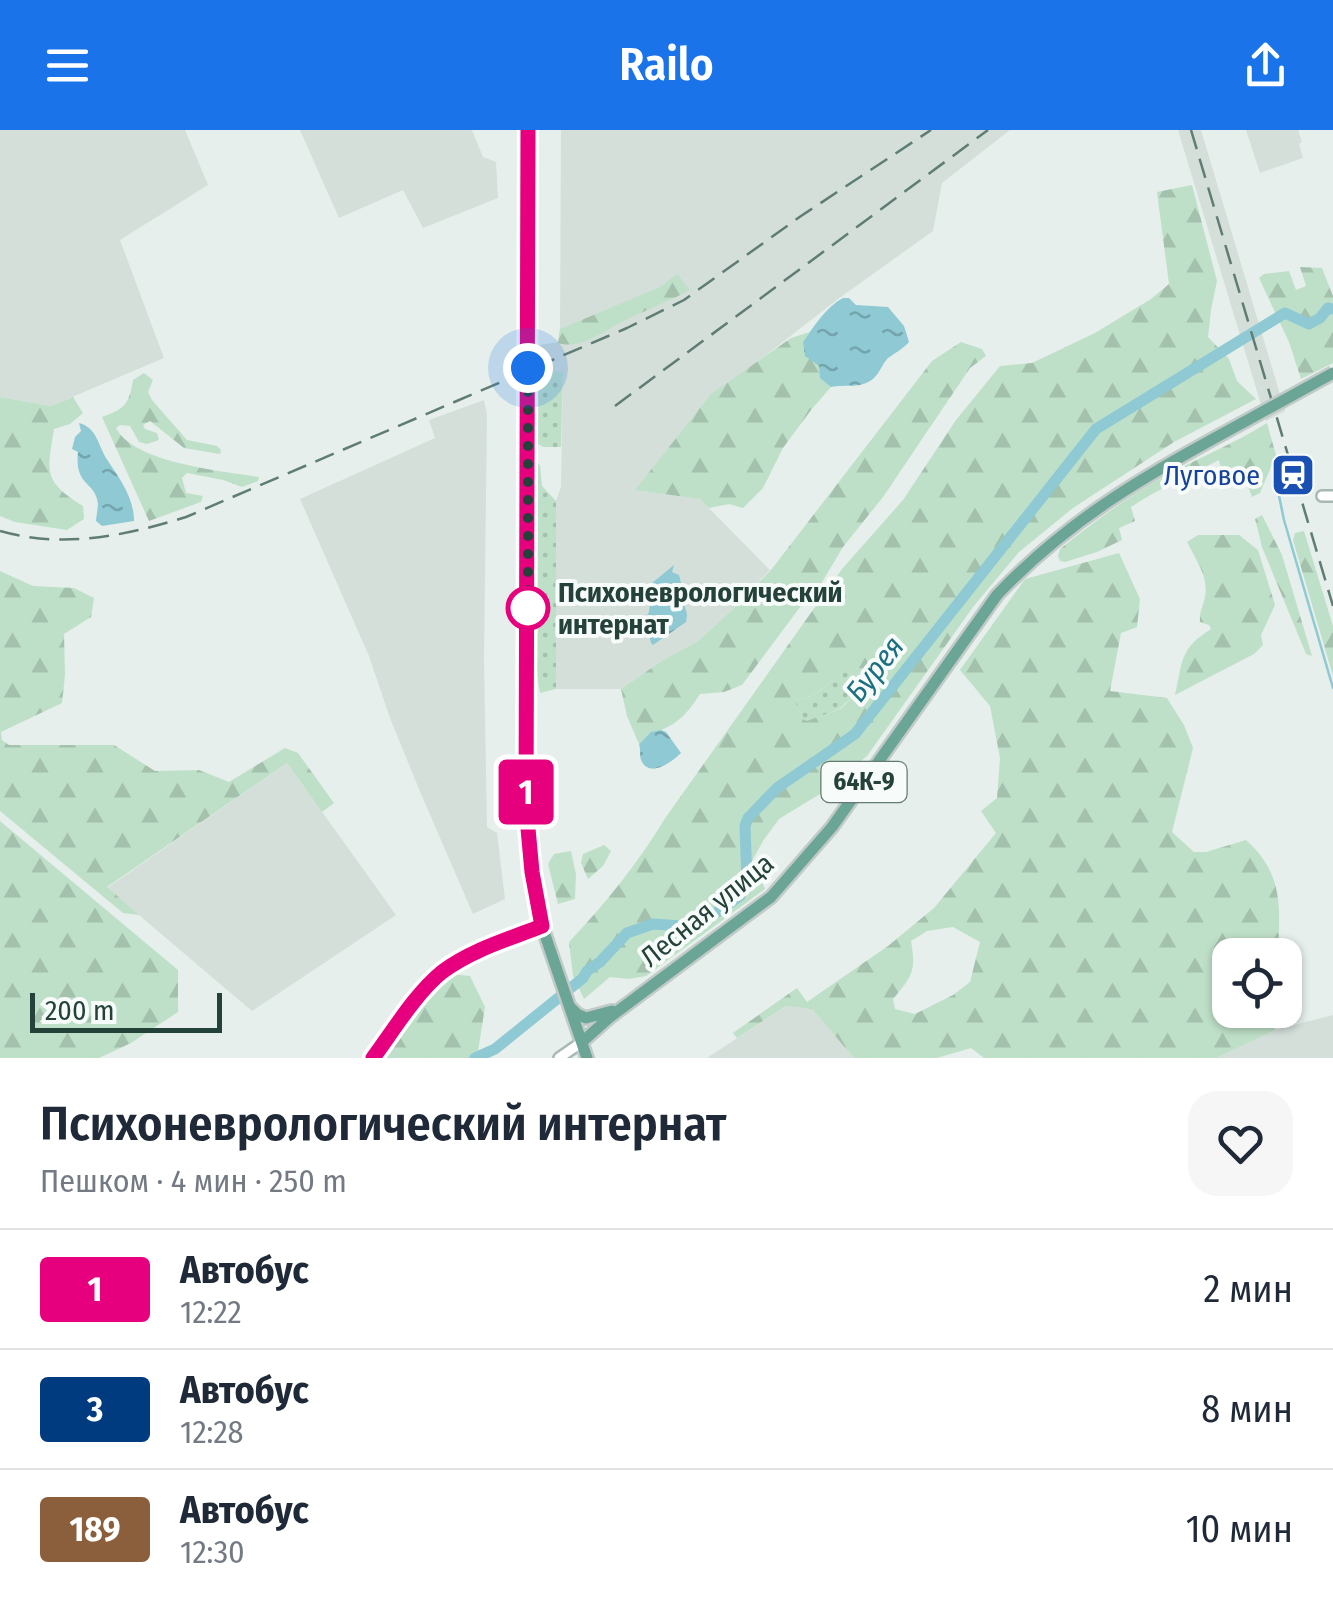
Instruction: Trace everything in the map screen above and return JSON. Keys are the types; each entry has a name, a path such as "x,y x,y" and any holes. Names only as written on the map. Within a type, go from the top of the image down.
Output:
{"main road":[{"path":"528,130 526,807 542,926 590,1058"},
{"name":"Лесная улица","path":"582,1042 771,897 832,827 997,595 1023,567 1104,502 1333,373"},
{"path":"568,1004 586,1018 625,1006"},
{"path":"590,1058 608,1019"}],"street":[{"path":"372,1058 443,972 466,958 542,926"},
{"path":"559,1058 582,1042"}],"shaded area":[{"path":"0,130 185,130 208,185 120,240 164,358 51,406 0,397"},
{"path":"300,130 472,130 483,157 496,162 498,198 423,228 403,190 339,218"},
{"path":"561,130 1010,130 942,183 933,231 756,363 637,490 700,499 770,570 698,641 621,689 556,689 556,501 561,487 563,372 540,373 540,345 558,342 560,329"},
{"path":"1178,130 1201,130 1285,411 1266,421"},
{"path":"1246,130 1298,130 1303,158 1260,173"},
{"path":"484,400 487,827 497,833 505,899 473,914 390,718 369,656 300,499 435,438 429,420"},
{"path":"287,763 396,915 252,1011 107,888"},
{"path":"786,1006 812,1009 854,1058 707,1058"},
{"path":"1333,1015 1333,1058 1217,1058 1275,1030 1302,1028 1302,1023"}],"green space":[{"path":"1192,185 1217,281 1208,337 1229,359 1237,381 1256,399 1174,442 1073,508 1019,552 973,607 867,756 820,794 779,819 752,861 765,889 646,976 610,977 584,999 573,976 569,942 633,866 842,569 903,500 956,420 1000,366 1032,363 1095,333 1169,284 1157,192","holes":["862,668 873,679 840,709 807,721 801,718 795,700 814,694 843,673"]},
{"path":"1300,267 1322,268 1333,296 1333,363 1301,379 1289,342 1259,278 1289,271 1296,290 1306,286"},
{"path":"677,274 690,290 587,341 558,343 560,329 660,287"},
{"path":"810,332 803,342 819,366 821,378 831,387 783,448 763,488 743,508 729,504 709,508 700,499 635,490 711,394 791,338"},
{"path":"961,342 982,349 986,356 970,368 821,584 742,685 724,692 700,694 678,720 639,744 621,689 698,641 733,609 771,570 932,361"},
{"path":"563,371 561,447 543,447 536,443 537,386 541,373"},
{"path":"144,373 153,380 148,392 152,400 187,440 217,446 220,454 184,448 150,421 143,425 157,433 159,440 139,442 130,426 120,425 116,428 126,440 159,457 259,477 258,481 242,487 187,473 182,478 186,493 203,496 201,502 149,521 102,417 125,404 133,380"},
{"path":"0,397 51,406 73,397 83,413 70,424 54,429 51,475 61,490 83,506 84,519 67,530 0,516"},
{"path":"1267,423 1276,455 1260,493 1252,497 1241,466 1221,470 1219,460 1131,507 1135,521 1119,528 1122,540 1097,552 1060,561 1060,549 1131,496"},
{"path":"536,463 540,465 542,486 556,501 556,689 540,693 536,645 540,616 545,613 536,583"},
{"path":"1262,515 1282,555 1312,656 1306,654 1262,547 1255,519"},
{"path":"1304,531 1333,626 1333,676 1293,540 1295,533"},
{"path":"1198,535 1239,535 1258,550 1275,605 1261,635 1263,645 1254,654 1175,695 1188,650 1211,629 1200,622 1205,582 1187,542"},
{"path":"1119,553 1140,599 1137,627 1121,633 1110,691 1167,698 1193,748 1172,832 1194,852 1246,840 1267,866 1277,893 1278,938 1212,938 1212,1028 1275,1030 1217,1058 984,1058 971,1048 937,1058 854,1058 812,1009 786,1006 737,1038 733,1033 797,988 807,1002 888,946 934,908 996,833 981,811 997,798 1000,758 990,706 960,670 1025,579","holes":["953,927 980,942 970,982 915,1014 895,1009 893,999 911,972 911,941 927,931"]},
{"path":"0,571 33,586 74,588 94,598 91,617 64,634 62,703 1,732 2,740 9,745 114,745 155,771 199,770 229,782 285,748 298,753 334,803 322,812 287,763 107,887 139,915 123,913 0,811"},
{"path":"862,668 873,679 839,709 807,722 801,718 794,700 814,694 842,673"},
{"path":"0,821 178,970 178,1012 131,1043 99,1058 0,1058"},
{"path":"604,845 611,851 603,866 588,879 581,863 583,854"},
{"path":"571,851 576,874 575,899 558,904 548,864 554,854"},
{"path":"450,974 470,976 485,1007 477,1058 383,1058 439,982"}],"water":[{"path":"843,298 856,305 888,307 904,326 909,342 888,358 868,382 831,387 820,378 819,366 805,356 803,342 826,312"},
{"path":"79,423 94,434 122,482 132,504 134,521 102,526 96,521 96,497 79,472 78,452 72,449 81,431"},
{"path":"674,565 672,572 679,575 686,622 653,645 645,618 652,583"},
{"path":"661,730 681,753 662,766 646,767 639,744 651,732"}],"waterway":[{"name":"Бурея","path":"475,1058 495,1049 583,978 627,933 653,924 696,927 740,896 747,882 748,818 777,788 855,734 1096,429 1285,313 1309,324 1328,308 1333,309"},
{"path":"1277,486 1333,688"}],"railway":[{"path":"0,531 47,539 94,538 186,517 627,328 684,300 931,130"},
{"path":"615,406 988,130"},
{"path":"1191,130 1333,606"}],"bus line":[{"name":"1","path":"373,1058 443,972 466,958 542,926 526,807 528,130"}],"place":[{"name":"Луговое","path":"1293,475"},
{"name":"Психоневрологический интернат","path":"528,608"}],"route":[{"path":"528,368 528,608"}]}
